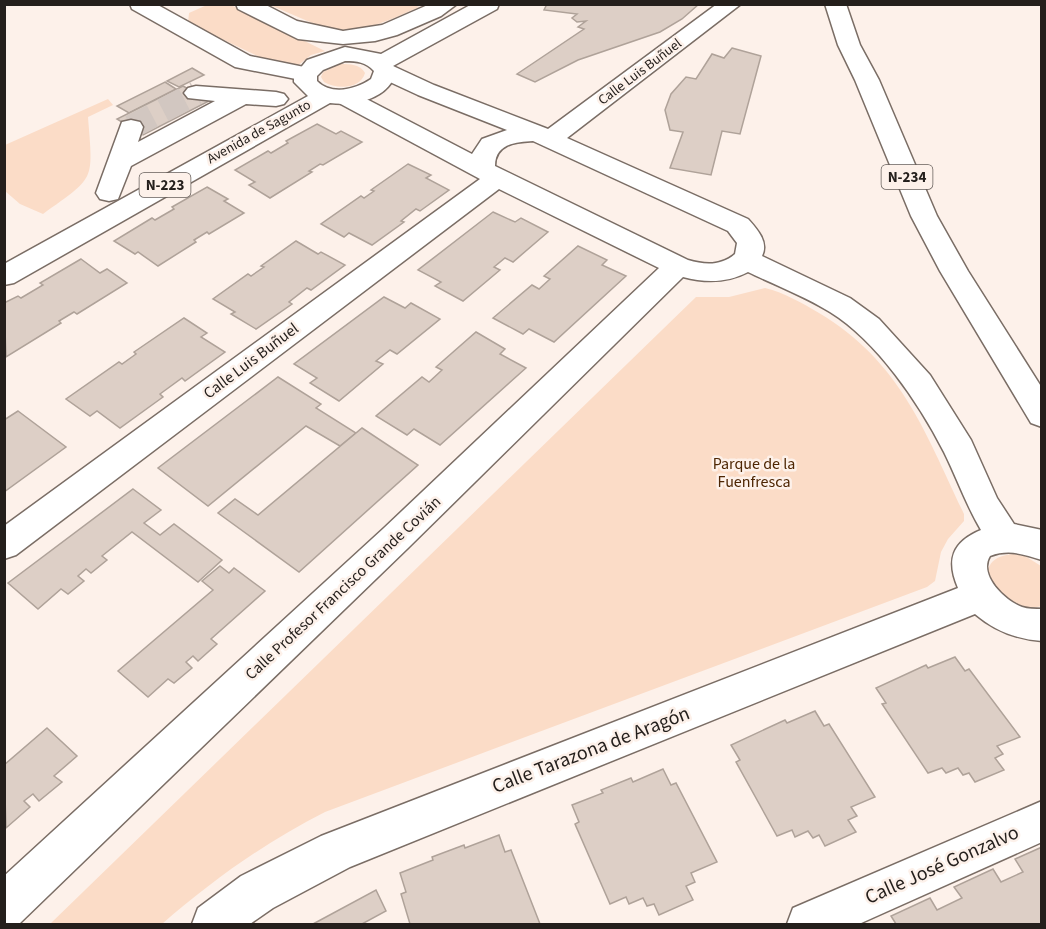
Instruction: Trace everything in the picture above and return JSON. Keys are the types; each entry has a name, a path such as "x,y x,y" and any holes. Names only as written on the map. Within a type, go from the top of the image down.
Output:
{"main road":[{"path":"140,4 179,13 243,62 282,107"},
{"path":"243,62 306,77 312,89 336,96 381,116 490,174 678,266 708,273 735,268 746,260 751,250 752,243 748,234 738,225 543,136 426,90 383,67 372,58 352,54 246,4"},
{"path":"286,24 329,36 361,37 399,28 447,4"},
{"name":"N-223","path":"306,77 313,65 327,57 384,46 459,4"},
{"name":"N-223","path":"336,96 366,92 381,82 383,67 422,41 489,4"},
{"name":"Calle Luis Buñuel","path":"543,136 731,4"},
{"name":"N-234","path":"835,4 849,45 867,80 924,216 954,271 1041,415"},
{"name":"N-234","path":"855,4 867,80"},
{"path":"422,41 408,55 405,63 409,73 426,90"},
{"name":"Avenida de Sagunto","path":"4,276 282,107 306,77"},
{"path":"196,93 243,96 282,107 348,109 381,116"},
{"path":"120,162 243,96"},
{"name":"Avenida de Sagunto","path":"4,252 109,194 282,107 336,96"},
{"path":"109,194 131,128"},
{"path":"490,174 481,160 485,150 494,143 514,134 543,136"},
{"name":"Calle Luis Buñuel","path":"4,545 490,174"},
{"path":"746,260 840,305 869,326 919,383 959,449 983,503 1004,538"},
{"name":"Calle Profesor Francisco Grande Covián","path":"4,907 396,538 678,266"},
{"path":"1040,628 1005,617 979,596 971,583 969,569 971,557 979,547 990,540 1021,538 1041,546"},
{"name":"Calle Tarazona de Aragón","path":"214,924 257,892 336,851 700,709 979,596"},
{"name":"Calle José Gonzalvo","path":"809,924 1041,821"}],"green space":[{"path":"413,4 419,7 398,17 365,28 343,31 331,31 270,5"},
{"path":"207,5 233,6 325,51 311,55 296,67 266,60 188,23 189,13"},
{"path":"340,64 358,66 365,73 362,79 353,85 341,87 324,82 321,77 323,72"},
{"path":"108,99 113,105 88,117 90,166 82,184 43,214 20,204 5,191 5,145"},
{"name":"Parque de la Fuenfresca","path":"765,288 800,302 847,332 871,354 908,401 923,427 964,514 964,521 948,539 941,552 935,581 927,587 325,812 281,836 240,863 162,924 50,924 696,297 729,297"},
{"path":"1014,554 1025,556 1041,566 1041,606 1026,607 1012,604 1000,596 992,586 988,575 990,566 998,558"}],"building":[{"path":"547,4 699,4 682,19 660,32 578,60 535,82 517,74 584,29 578,27 586,21 577,22 572,18 577,14 544,10"},
{"path":"732,48 761,56 740,134 722,131 711,175 670,168 683,132 670,130 665,110 671,94 686,77 696,79 712,54 724,58"},
{"path":"192,68 204,75 179,87 167,81"},
{"path":"165,82 176,89 129,113 117,106"},
{"path":"183,86 209,101 143,135 117,119"},
{"path":"317,124 336,134 341,131 362,142 323,165 320,164 309,171 312,172 270,198 249,185 255,182 235,170 268,151 271,153 288,143 286,141"},
{"path":"408,164 431,175 426,178 449,190 420,211 416,209 401,221 404,222 372,245 349,233 344,237 321,224 361,196 364,198 374,191 371,190"},
{"path":"207,187 228,199 224,201 244,213 209,234 207,232 194,240 196,242 158,266 138,252 135,254 114,241 152,218 155,220 174,209 172,207"},
{"path":"493,212 515,222 521,218 548,232 513,262 505,258 494,267 500,270 463,301 435,286 441,282 418,270"},
{"path":"296,241 318,254 321,252 345,265 311,290 307,288 289,302 292,304 256,329 231,314 235,312 213,299 248,274 251,276 264,267 261,266"},
{"path":"578,246 607,260 602,265 626,276 554,342 529,329 523,334 493,318 532,285 539,289 550,279 544,276"},
{"path":"81,259 100,273 107,269 127,283 77,314 74,312 59,321 61,323 6,357 4,303 18,296 21,298 43,285 40,283"},
{"path":"384,297 405,308 411,303 440,319 397,354 390,350 376,361 383,364 339,401 310,383 317,378 294,364"},
{"path":"184,318 207,333 201,337 225,352 185,381 182,378 160,394 163,397 120,428 97,411 90,416 66,399 119,362 122,364 136,354 134,352"},
{"path":"476,332 505,349 500,354 526,368 440,445 414,429 407,435 376,416 422,377 429,382 442,370 436,367"},
{"path":"278,377 321,404 316,408 356,433 340,446 306,426 208,506 158,468"},
{"path":"18,411 66,447 4,492 4,420"},
{"path":"362,428 418,465 299,572 218,513 235,499 258,515"},
{"path":"133,489 161,510 144,523 160,535 174,524 222,560 198,582 132,532 102,556 107,560 91,573 86,569 78,576 84,581 68,594 61,589 38,609 8,583"},
{"path":"220,566 229,573 234,568 265,591 211,639 217,644 198,661 193,656 186,662 192,668 174,683 168,679 148,697 118,671 213,590 202,581"},
{"path":"955,657 965,671 969,669 1020,737 997,746 1003,754 995,758 1004,770 975,782 969,773 963,775 958,768 946,773 942,768 928,773 882,704 886,703 876,688 926,665 928,668"},
{"path":"815,711 824,726 829,724 875,797 851,807 857,816 848,820 856,832 825,846 819,835 813,838 808,831 795,837 792,830 777,836 736,762 740,760 731,745 785,720 787,723"},
{"path":"47,728 77,756 54,776 62,782 39,801 33,794 24,801 30,807 6,828 4,765"},
{"path":"663,769 671,785 676,783 717,862 691,873 695,882 686,886 693,900 659,915 654,904 647,906 643,898 629,904 626,897 610,904 575,824 579,822 572,805 603,793 601,790 631,778 633,782"},
{"path":"499,835 505,852 511,850 540,924 410,924 401,894 406,892 400,873 433,860 432,857"},
{"path":"1042,847 1042,924 896,924 891,916 930,898 937,910 962,898 954,887 993,869 1001,882 1023,872 1015,859"},
{"path":"376,890 386,911 362,924 313,924"}],"tunnel":[{"path":"131,127 196,93"}]}
